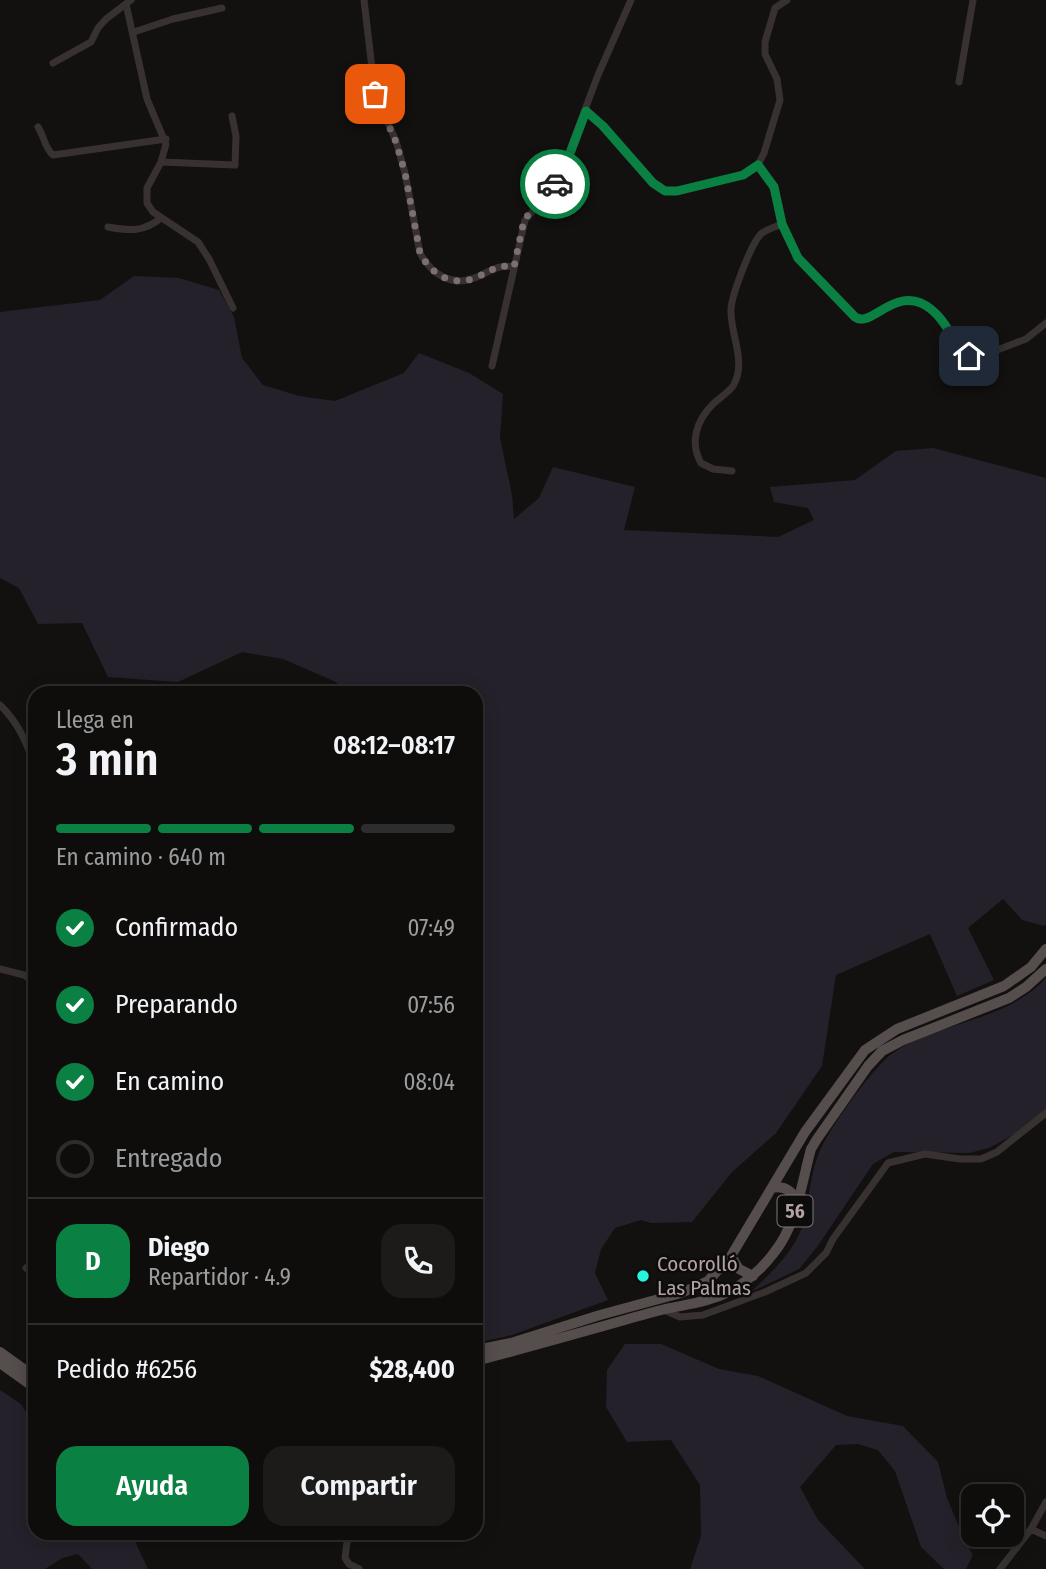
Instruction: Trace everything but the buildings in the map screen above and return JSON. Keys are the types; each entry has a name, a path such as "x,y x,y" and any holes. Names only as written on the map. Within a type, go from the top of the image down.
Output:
{"main road":[{"name":"56","path":"483,1349 693,1289 713,1277 732,1256 805,1132 870,1045 897,1029 1004,986 1031,967 1046,949"},
{"name":"56","path":"483,1359 663,1309 715,1298 753,1276 780,1245 791,1225 811,1149 877,1055 903,1040 1009,998 1046,969"},
{"path":"772,1188 788,1189 797,1203"},
{"path":"732,1256 738,1269 753,1276"},
{"path":"0,1352 28,1372"},
{"path":"0,1363 28,1383"}],"street":[{"path":"364,0 375,94 396,142 405,173 420,253 426,263 443,278 454,281 474,279 500,265 514,267"},
{"path":"492,366 524,220 553,188 559,176 598,75 631,0"},
{"path":"586,111 603,126 653,183 665,191 677,191 743,175 758,165 764,153 780,100 777,79 765,54 765,42 775,8 787,0"},
{"path":"959,82 973,0"},
{"path":"52,63 91,42 106,19 129,2 147,99 166,139 161,162 146,188 146,196 153,212 198,243 233,308"},
{"path":"134,32 173,19 222,8"},
{"path":"161,162 235,165 236,136 232,116"},
{"path":"38,127 53,155 166,139"},
{"path":"758,165 774,187 782,224 798,258 859,320 866,320 888,305 901,300 922,304 940,318 961,350 974,359 1026,339 1046,323"},
{"path":"108,227 132,231 144,229 161,218"},
{"path":"732,471 713,469 701,463 696,451 697,426 711,406 732,387 737,376 739,358 730,313 732,297 760,235 782,224"},
{"path":"0,705 12,716 28,749"},
{"path":"0,969 28,978"},
{"path":"663,1309 680,1317 703,1315 765,1292 806,1273 826,1253 833,1239 888,1163 925,1154 960,1160 981,1159 997,1152 1046,1113"},
{"path":"1000,1569 1031,1529 1046,1502"},
{"path":"1031,1529 1046,1536"},
{"path":"349,1540 345,1558 349,1564 359,1569"}],"shaded area":[{"path":"134,276 179,278 219,290 234,317 242,358 263,385 299,396 335,401 404,373 419,353 469,373 503,394 500,438 512,495 514,519 539,498 553,467 635,487 624,530 778,537 814,520 808,508 774,502 770,487 855,480 896,451 933,448 1046,478 1046,924 1044,926 1022,920 1003,899 968,928 994,980 957,996 930,934 836,975 822,1066 776,1133 732,1172 692,1222 651,1223 641,1220 615,1228 601,1249 595,1273 608,1300 512,1335 483,1341 483,686 339,686 336,682 283,659 242,652 178,682 108,677 82,623 38,624 19,588 0,578 0,312 100,300"},
{"path":"1046,978 1046,1117 989,1148 969,1153 894,1152 873,1164 799,1269 751,1292 782,1260 795,1242 804,1221 813,1173 821,1148 844,1110 879,1066 896,1051 915,1040 1006,1007 1028,994"},
{"path":"625,1344 661,1344 719,1369 758,1376 847,1416 903,1426 938,1462 947,1498 961,1532 961,1547 968,1547 973,1555 966,1569 944,1569 921,1547 895,1471 878,1450 858,1444 836,1445 800,1487 818,1520 865,1569 690,1569 701,1536 700,1485 671,1440 627,1442 606,1407 607,1370"},
{"path":"0,1390 21,1404 28,1416 28,1540 134,1540 148,1569 92,1569 78,1554 62,1558 45,1569 0,1569"}],"way so far":[{"path":"375,94 396,142 405,173 420,253 435,273 443,278 465,281 500,265 514,267 524,220 555,184"}],"place":[{"name":"Cocorolló Las Palmas","path":"643,1276"}],"route":[{"path":"555,184 586,111 603,126 653,183 665,191 677,191 743,175 758,165 774,187 782,224 798,258 855,317 866,320 888,305 901,300 922,304 935,312 961,350 969,356"}]}
